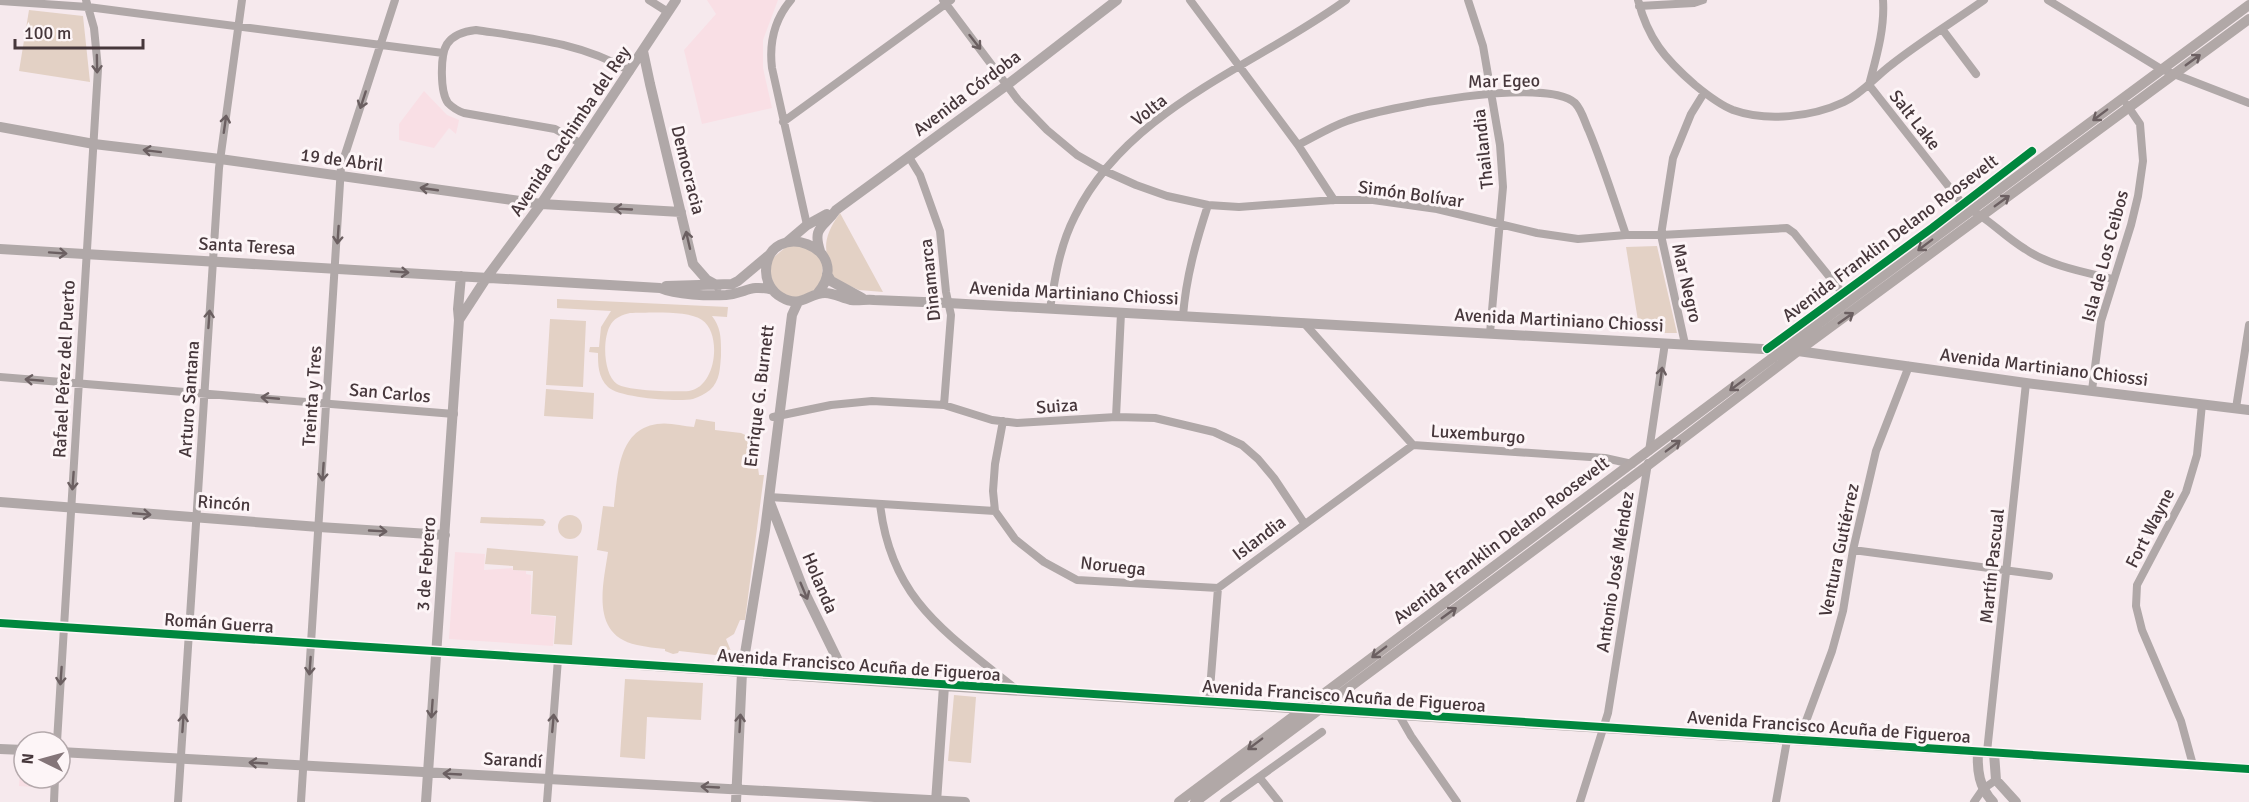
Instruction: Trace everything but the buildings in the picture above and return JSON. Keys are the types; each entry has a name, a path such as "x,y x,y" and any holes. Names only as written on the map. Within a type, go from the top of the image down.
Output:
{"main road":[{"name":"Avenida Franklin Delano Roosevelt","path":"2125,103 2161,69 2249,5"},
{"name":"Avenida Franklin Delano Roosevelt","path":"1179,802 1849,301 1977,212 2125,103 2173,74 2249,19"},
{"name":"Avenida Franklin Delano Roosevelt","path":"1195,802 1798,351 1857,310 1977,212"}],"street":[{"name":"Arturo Santana","path":"178,802 220,159 242,0"},
{"name":"Treinta y Tres","path":"301,802 341,167 395,0"},
{"path":"649,0 668,12"},
{"name":"Avenida Cachimba del Rey","path":"490,277 644,51 676,0"},
{"path":"791,0 779,18 770,50 783,122 807,225"},
{"name":"Avenida Córdoba","path":"787,242 807,225 836,210 909,157 1117,0"},
{"path":"1190,0 1299,145 1335,200"},
{"name":"Volta","path":"1050,309 1061,252 1074,218 1087,194 1105,171 1154,123 1199,91 1346,0"},
{"name":"Thailandia","path":"1468,0 1483,46 1501,155 1503,187 1501,224 1490,333"},
{"path":"1703,0 1694,3 1639,3 1652,39 1663,54 1704,93 1733,110 1763,115 1796,116 1845,102 1890,66 1984,0"},
{"name":"Salt Lake","path":"1883,0 1884,11 1878,51 1869,85 1964,206 1977,212 2011,239 2042,259 2113,279"},
{"path":"2048,0 2161,69 2249,103"},
{"path":"0,1 87,3 443,52"},
{"path":"783,122 946,1"},
{"name":"Simón Bolívar","path":"946,1 1007,85 1047,130 1077,155 1105,171 1167,196 1208,205 1239,207 1335,200 1373,200 1437,209 1562,238 1787,228 1794,233 1849,301"},
{"name":"Rafael Pérez del Puerto","path":"58,730 94,144 97,54 87,3"},
{"path":"1942,29 1976,74"},
{"path":"580,143 555,129 456,110 447,101 443,89 443,52 448,42 466,31 476,30 564,44 586,51 627,75 650,84"},
{"name":"Democracia","path":"644,51 693,264 707,280 718,286"},
{"name":"Mar Egeo","path":"1299,145 1347,121 1404,106 1492,93 1562,97 1574,102 1580,109 1626,235"},
{"name":"Mar Negro","path":"1685,344 1661,235 1673,158 1691,114 1704,93"},
{"name":"Isla de Los Ceibos","path":"2092,390 2101,321 2131,225 2143,161 2140,124 2125,103"},
{"name":"19 de Abril","path":"0,126 94,144 220,159 541,204 681,212"},
{"name":"Dinamarca","path":"909,157 920,175 940,231 951,315 944,405"},
{"path":"1183,316 1185,288 1192,252 1208,205"},
{"name":"Avenida Córdoba","path":"820,252 817,236 819,228 836,210"},
{"path":"660,288 669,285 718,286 738,281 777,248 787,242 805,242 820,252 825,262 826,274 817,294 798,302 783,298 773,290 767,280 766,268 769,257 777,248"},
{"name":"Santa Teresa","path":"0,249 490,277"},
{"path":"507,252 507,268 514,276 521,279"},
{"name":"Avenida Martiniano Chiossi","path":"826,274 831,281 865,299"},
{"path":"460,324 458,309 461,276"},
{"path":"490,277 660,288 669,292 721,295 755,286 773,290"},
{"name":"3 de Febrero","path":"426,802 460,324 490,277"},
{"name":"Avenida Martiniano Chiossi","path":"817,294 831,293 854,300 948,303 1798,351 2026,383 2249,410"},
{"name":"Enrique G. Burnett","path":"776,417 787,313 783,298"},
{"name":"Enrique G. Burnett","path":"736,802 742,672 765,530 768,497 764,489 792,315 798,302"},
{"path":"1116,417 1121,313"},
{"name":"Luxemburgo","path":"1304,323 1413,444 1605,458 1632,464"},
{"path":"2236,408 2249,325"},
{"name":"Antonio José Méndez","path":"1580,802 1610,702 1665,343"},
{"name":"Ventura Gutiérrez","path":"1776,802 1793,740 1835,641 1876,451 1909,366"},
{"name":"San Carlos","path":"0,377 454,414"},
{"name":"Martín Pascual","path":"1986,752 2026,383"},
{"name":"Suiza","path":"776,417 831,405 872,401 944,405 1003,422 1058,422 1116,417 1155,418 1185,424 1214,432 1242,446 1258,459 1274,478 1304,523"},
{"name":"Fort Wayne","path":"2193,765 2181,721 2142,630 2136,606 2137,585 2186,492 2197,455 2202,404"},
{"path":"768,497 995,511 993,491 995,464 1003,422"},
{"name":"Islandia","path":"1218,588 1413,444"},
{"name":"Holanda","path":"768,497 804,591 847,679"},
{"name":"Rincón","path":"0,502 445,535"},
{"path":"880,504 889,551 902,581 947,635 1017,690"},
{"name":"Noruega","path":"995,511 1015,539 1044,562 1077,580 1218,588"},
{"path":"765,530 770,525 780,527"},
{"path":"1853,550 2049,576"},
{"path":"1209,702 1218,588"},
{"name":"Román Guerra","path":"0,623 437,651"},
{"name":"Avenida Francisco Acuña de Figueroa","path":"437,651 944,686 2249,769"},
{"path":"547,802 558,659"},
{"path":"936,801 944,686"},
{"path":"1399,715 1454,801"},
{"path":"1224,802 1322,732"},
{"path":"1986,752 1996,780 2016,802"},
{"path":"1986,752 1977,770 1983,789 1993,802"},
{"name":"Sarandí","path":"72,753 965,802"},
{"path":"1258,777 1279,802"},
{"path":"1974,802 1983,789 1996,780"}],"shaded area":[{"path":"707,0 778,0 763,40 763,68 772,108 702,124 684,50 716,14"},
{"path":"29,10 83,16 90,82 19,71"},
{"path":"424,91 447,115 459,120 456,134 449,128 434,148 399,140 399,124"},
{"path":"840,213 883,292 859,290 834,279 826,245 830,231"},
{"path":"793,241 823,257 822,287 789,301 777,295 767,263"},
{"path":"1657,246 1677,333 1640,333 1626,247"},
{"path":"557,299 728,307 727,317 712,316 718,326 721,340 719,374 716,383 704,394 685,400 649,398 614,391 608,387 600,375 598,353 589,352 590,347 599,347 601,327 611,311 557,308","holes":["630,313 667,313 687,315 702,320 708,327 714,347 714,359 706,380 689,391 641,390 617,384 612,379 605,356 606,338 611,324 619,317"]},
{"path":"550,319 586,321 583,387 546,385"},
{"path":"546,389 594,393 593,419 544,416"},
{"path":"696,419 715,422 715,430 741,433 758,441 750,451 757,460 759,475 764,475 745,620 740,620 734,634 726,639 731,651 715,655 679,651 673,654 665,649 637,645 622,640 612,631 603,608 608,552 597,550 603,506 614,507 622,456 634,435 644,428 657,424 694,427"},
{"path":"570,515 579,518 582,527 579,536 570,539 561,536 558,527 561,518"},
{"path":"481,517 543,519 546,522 543,526 480,523"},
{"path":"487,548 578,556 572,645 554,644 556,616 531,614 533,571 513,570 513,566 485,564"},
{"path":"455,552 485,554 484,570 512,568 526,571 526,574 531,575 530,614 555,617 553,646 449,639"},
{"path":"625,679 703,683 701,720 647,717 645,759 620,757"},
{"path":"954,695 976,697 971,763 948,761"}],"cycle path":[{"path":"1767,349 1932,228 2032,151"},
{"path":"0,623 2249,769"}]}
